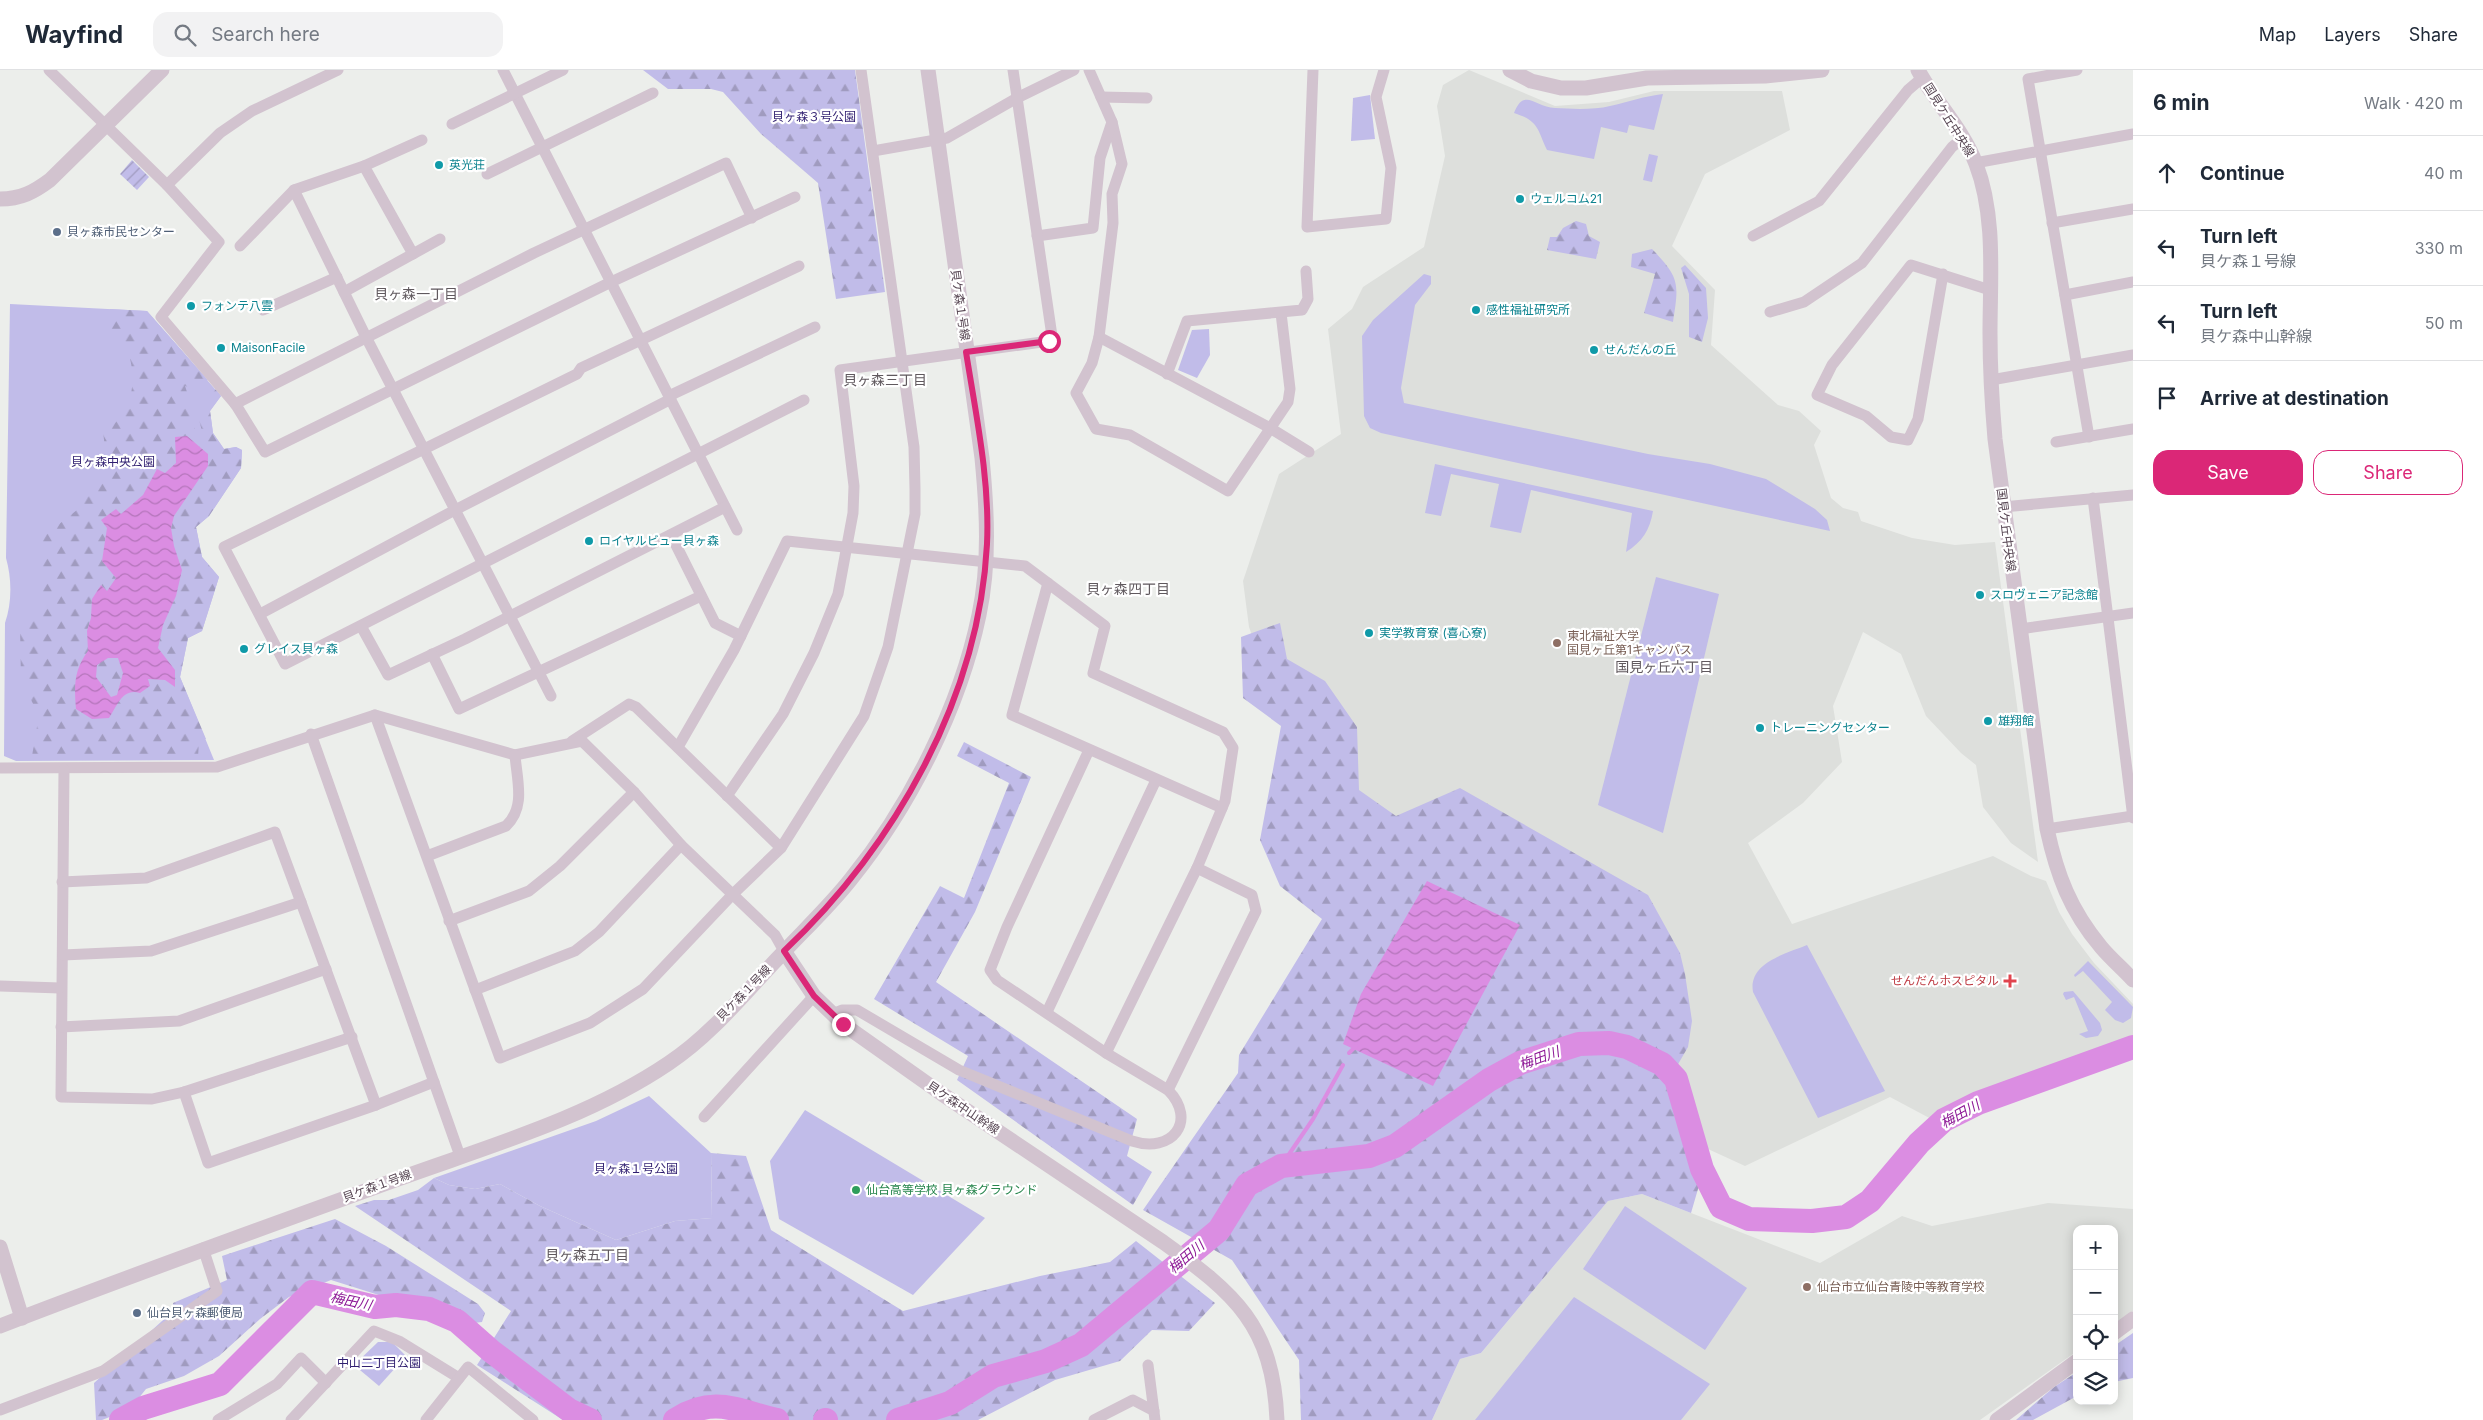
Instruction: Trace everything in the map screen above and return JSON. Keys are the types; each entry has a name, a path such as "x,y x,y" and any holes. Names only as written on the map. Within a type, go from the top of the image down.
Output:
{"street":[{"path":"49,70 167,185 219,242 161,317 234,404 265,452 611,282 795,197"},
{"path":"0,199 16,199 34,192 50,180 162,70"},
{"path":"167,185 220,134 252,111 325,73 338,70"},
{"path":"503,70 669,400 737,530"},
{"path":"452,124 563,70"},
{"path":"375,715 500,1058 590,1023 643,989 732,895 781,848 864,716 888,646 915,514 914,447 861,70"},
{"name":"貝ケ森１号線","path":"0,1326 202,1248 460,1156 601,1102 671,1062 699,1039 849,882 868,858 892,821 937,738 953,700 979,615 986,561 986,501 928,70"},
{"path":"727,796 783,714 814,653 838,594 853,513 854,486 840,370 1049,341 1052,336 1013,70"},
{"path":"873,151 938,142 1017,98 1074,70"},
{"path":"1089,70 1112,122 1122,164 1112,194 1113,223 1099,337 1092,363 1076,394 1096,428 1130,435 1228,491 1288,402 1290,389 1281,313"},
{"path":"1314,70 1307,227 1386,219 1391,168 1376,97 1384,70"},
{"path":"1510,70 1530,81 1561,88 1586,88 1647,78 1765,76 1822,70"},
{"path":"2077,70 2028,79 2089,437"},
{"path":"1753,236 1820,201 1920,74"},
{"name":"国見ケ丘中央線","path":"1920,74 1963,138 1975,162 1987,215 1991,380 2003,507 2047,829 2055,867 2064,890 2080,920 2101,948 2133,980"},
{"path":"487,174 653,93"},
{"path":"1100,97 1147,98"},
{"path":"1037,236 1093,228 1100,158 1112,122"},
{"path":"1975,162 2133,134"},
{"path":"1770,312 1804,302 1862,263 1952,146 1963,138"},
{"path":"240,246 294,190 364,166 422,140"},
{"path":"234,404 584,228 726,162 752,218"},
{"path":"364,166 413,254"},
{"path":"294,190 366,337 395,389 509,617 551,696"},
{"path":"2052,223 2133,209"},
{"path":"344,292 440,239"},
{"path":"1943,274 1918,419 1908,440 1891,437 1866,416 1817,395 1832,364 1911,265 1943,274 1990,290"},
{"path":"799,266 581,368 577,374 224,547 285,664 804,400"},
{"path":"1167,374 1187,321 1302,310 1308,299 1306,271"},
{"path":"263,310 337,278"},
{"path":"2065,295 2133,282"},
{"path":"260,614 455,510 669,400 674,394 815,327"},
{"path":"1099,337 1270,428 1309,452"},
{"path":"1991,380 2133,355"},
{"path":"2056,442 2133,428"},
{"path":"2003,507 2133,495"},
{"path":"2047,829 2133,817 2127,728 2108,618 2093,498"},
{"path":"361,626 388,675 509,617 725,507"},
{"path":"671,535 715,622 741,636"},
{"path":"678,747 741,636 787,541 1025,566 1105,626 1093,673 1223,732 1233,748 1222,808 1197,868 1106,1053"},
{"path":"1048,584 1012,715 1222,808"},
{"path":"432,654 459,709 701,596"},
{"path":"2020,629 2133,613"},
{"path":"566,745 628,704 636,707 781,848"},
{"path":"0,768 217,767 311,734 375,715 515,756 582,741 634,792 681,845 774,935 784,951"},
{"path":"311,734 460,1156"},
{"path":"832,1014 842,1010 857,1010 959,1070 1146,1146 1157,1145 1168,1140 1180,1125 1181,1113 1176,1099 1168,1090 1106,1053 997,980 990,970 1007,927 1089,750"},
{"path":"427,856 506,826 514,818 520,804 515,756"},
{"path":"64,769 63,956 60,988 62,1027 61,1096 152,1100 184,1092 352,1037"},
{"path":"1047,1012 1156,780"},
{"path":"449,921 529,891 560,866 634,792"},
{"path":"62,882 146,878 275,832 376,1106"},
{"path":"475,990 575,951 599,932 681,845"},
{"path":"1168,1090 1256,911 1252,894 1197,868"},
{"path":"63,956 151,951 301,902"},
{"name":"貝ケ森中山幹線","path":"784,951 814,996 832,1014 942,1094 1163,1242 1234,1298 1252,1324 1263,1346 1271,1370 1277,1420"},
{"path":"62,1027 178,1021 326,969"},
{"path":"0,986 60,988"},
{"path":"704,1117 814,996"},
{"path":"184,1092 208,1164 376,1106 434,1082"},
{"path":"0,1247 22,1318"},
{"path":"0,1410 103,1372 217,1291 202,1248"},
{"path":"2118,1330 2133,1319"},
{"path":"291,1420 374,1331 399,1341 459,1378"},
{"path":"218,1420 277,1384 301,1358 326,1382"},
{"path":"1997,1420 2073,1364"},
{"path":"1148,1365 1154,1415"},
{"path":"426,1420 468,1367 530,1419"},
{"path":"1094,1420 1133,1400 1154,1415"}],"shaded area":[{"name":"東北福祉大学 国見ヶ丘第1キャンパス","path":"1469,70 1555,106 1609,102 1654,91 1782,91 1790,130 1705,174 1672,246 1715,290 1711,345 1778,405 1799,411 1821,431 1814,445 1831,498 1843,508 1858,512 1861,521 1912,538 1955,545 1995,542 2038,862 2011,843 1983,807 1976,765 1961,753 1926,716 1901,654 1863,632 1833,706 1842,762 1803,803 1748,843 1792,924 1993,856 2031,876 2046,881 2059,912 2072,934 2094,963 2133,1004 2133,1040 1967,1103 1935,1121 1890,1097 1745,1166 1560,1081 1360,903 1271,688 1249,627 1243,581 1279,474 1341,434 1328,329 1352,309 1363,287 1424,247 1445,156 1437,106 1443,85"},
{"name":"仙台市立仙台青陵中等教育学校","path":"1642,1194 1820,1263 1902,1216 1932,1226 2048,1203 2133,1209 2133,1311 2118,1322 2118,1225 2073,1225 2073,1354 1980,1420 1432,1420 1460,1359 1481,1353 1608,1201"}],"green space":[{"name":"貝ヶ森３号公園","path":"643,70 855,70 885,292 836,299 818,183 761,134 723,92 711,89 668,89"},
{"path":"1663,94 1654,130 1629,125 1627,133 1601,127 1594,159 1547,150 1539,131 1533,123 1514,113 1518,105 1526,100 1555,108 1590,109"},
{"path":"1370,95 1375,139 1351,141 1353,98"},
{"path":"1649,154 1658,156 1652,182 1643,180"},
{"path":"132,160 149,177 137,190 120,174"},
{"path":"1576,221 1586,224 1589,236 1600,242 1596,259 1547,250 1550,237 1557,237 1563,228"},
{"path":"1652,249 1673,275 1676,298 1673,322 1644,313 1655,274 1631,267 1632,254"},
{"path":"1685,265 1706,288 1708,318 1702,342 1689,337 1689,294 1681,268"},
{"path":"1424,274 1431,276 1431,284 1415,305 1401,388 1404,403 1648,454 1710,464 1766,479 1815,509 1827,520 1830,531 1381,433 1370,428 1364,416 1362,336 1373,320"},
{"name":"貝ヶ森中央公園","path":"10,304 147,311 221,396 210,411 213,433 224,449 236,447 242,450 241,468 209,516 196,527 202,557 219,577 202,631 188,638 180,677 214,760 16,761 4,756 5,623 10,591 6,558"},
{"path":"110,309 147,311 208,380 196,389 185,386 187,392 194,397 189,413 198,438 203,435 197,412 216,389 221,396 210,411 213,433 224,449 236,447 242,450 241,468 209,516 196,527 202,557 219,577 202,631 188,638 180,677 206,739 199,740 198,758 32,756 39,715 21,681 20,623 42,608 40,539 77,510 107,466 103,431 114,424 123,414 132,389 133,376 127,349 116,333 109,327","holes":["175,438 208,454 208,466 174,516 171,529 174,546 182,570 176,596 163,625 158,648 165,657 175,686 165,680 148,679 123,695 120,702 74,683 79,663 89,651 87,631 91,618 92,599 101,585 107,591 116,578 102,561 107,528 129,504 143,495 152,476 165,473 176,463"]},
{"path":"1209,329 1210,355 1197,378 1178,370 1192,330"},
{"path":"1435,464 1653,511 1652,518 1644,535 1637,544 1626,552 1632,513 1531,490 1521,533 1490,527 1499,484 1451,474 1441,516 1425,513"},
{"path":"1656,577 1719,594 1663,833 1598,805"},
{"path":"1280,623 1287,659 1325,681 1357,727 1359,790 1396,816 1460,788 1648,895 1680,953 1685,974 1692,1021 1688,1047 1677,1066 1694,1108 1708,1171 1698,1189 1691,1213 1642,1194 1608,1201 1481,1353 1460,1359 1432,1420 1301,1420 1299,1360 1232,1260 1143,1210 1238,1073 1239,1055 1322,919 1280,886 1260,840 1281,726 1243,698 1241,637"},
{"path":"118,657 123,672 117,695 111,698 96,677 97,665 108,658"},
{"path":"964,742 1031,777 975,912 936,982 1137,1119 1127,1156 1152,1172 1133,1205 957,1080 968,1056 874,999 940,886 964,898 1009,783 957,756"},
{"path":"1807,945 1885,1091 1818,1118 1753,992 1753,982 1756,974 1762,967 1779,956"},
{"path":"2088,961 2133,1007 2131,1018 2123,1023 2115,1020 2105,1010 2112,1002 2083,971 2075,977 2074,975"},
{"path":"2073,991 2100,1023 2102,1030 2098,1036 2086,1038 2079,1034 2088,1031 2074,997 2066,1000 2063,994 2064,992"},
{"name":"貝ヶ森１号公園","path":"649,1096 711,1153 712,1218 675,1221 616,1240 540,1206 500,1184 475,1189 449,1185 434,1178 596,1121"},
{"name":"仙台高等学校 貝ヶ森グラウンド","path":"805,1110 985,1218 913,1295 779,1219 770,1161"},
{"path":"711,1153 746,1156 771,1230 903,1311 1040,1276 1110,1262 1136,1241 1215,1303 1189,1331 1152,1330 1120,1361 1055,1380 978,1420 756,1420 757,1411 709,1397 681,1420 563,1420 477,1365 511,1311 355,1206 374,1200 389,1200 418,1190 434,1178 449,1185 475,1189 500,1184 540,1206 616,1240 675,1221 712,1218"},
{"path":"1625,1206 1747,1288 1705,1350 1583,1269"},
{"path":"335,1219 386,1246 478,1304 485,1313 482,1322 474,1323 446,1308 382,1296 331,1280 289,1297 260,1319 219,1356 184,1376 146,1389 130,1409 102,1420 96,1420 94,1383 173,1311 173,1303 227,1280 222,1256"},
{"path":"1574,1297 1710,1384 1681,1420 1475,1420"},
{"path":"2133,1333 2133,1378 2118,1381 2118,1360 2118,1343"},
{"name":"中山二丁目公園","path":"378,1342 392,1342 406,1356 379,1386 354,1365"},
{"path":"2073,1375 2073,1398 2033,1420 2016,1420 2054,1387"}],"water":[{"path":"187,436 208,454 208,466 174,516 171,528 174,546 182,570 176,596 163,625 158,648 175,670 175,687 165,680 148,679 150,686 140,693 134,692 125,695 109,718 92,719 76,709 75,685 80,665 88,651 87,631 91,618 92,599 101,585 107,591 116,578 102,561 107,528 101,520 116,509 121,514 143,495 157,469 165,473 176,463 175,437","holes":["108,658 118,658 123,673 117,695 111,697 96,677 97,665"]},
{"path":"1427,881 1520,925 1433,1086 1343,1044 1361,994"}],"waterway":[{"name":"梅田川","path":"898,1420 950,1403 993,1376 1046,1361 1081,1345 1219,1230 1247,1185 1281,1166 1369,1156 1395,1146 1489,1080 1520,1063 1579,1044 1609,1043 1627,1047 1662,1064 1676,1079 1702,1169 1721,1207 1749,1219 1812,1221 1846,1217 1870,1201 1919,1143 1944,1120 1978,1103 2133,1047"},
{"path":"1349,1053 1356,1046"},
{"path":"1281,1166 1313,1119 1343,1065"},
{"name":"梅田川","path":"121,1420 143,1408 220,1384 312,1292 375,1307 396,1305 429,1309 457,1321 491,1351 569,1410 590,1420"},
{"name":"梅田川","path":"675,1420 689,1412 714,1407 737,1409 777,1420"}],"place":[{"name":"英光荘","path":"439,165"},
{"name":"ウェルコム21","path":"1520,199"},
{"name":"貝ヶ森市民センター","path":"57,232"},
{"name":"フォンテ八雲","path":"191,306"},
{"name":"感性福祉研究所","path":"1476,310"},
{"name":"MaisonFacile","path":"221,348"},
{"name":"せんだんの丘","path":"1594,350"},
{"name":"ロイヤルビュー貝ヶ森","path":"589,541"},
{"name":"スロヴェニア記念館","path":"1980,595"},
{"name":"実学教育寮 (喜心寮)","path":"1369,633"},
{"name":"東北福祉大学 国見ヶ丘第1キャンパス","path":"1557,643"},
{"name":"グレイス貝ヶ森","path":"244,649"},
{"name":"雄翔館","path":"1988,721"},
{"name":"トレーニングセンター","path":"1760,728"},
{"name":"せんだんホスピタル","path":"2010,981"},
{"name":"仙台高等学校 貝ヶ森グラウンド","path":"856,1190"},
{"name":"仙台市立仙台青陵中等教育学校","path":"1807,1287"},
{"name":"仙台貝ヶ森郵便局","path":"137,1313"}],"district":[{"name":"貝ヶ森一丁目","path":"416,294"},
{"name":"貝ヶ森三丁目","path":"885,380"},
{"name":"貝ヶ森四丁目","path":"1128,589"},
{"name":"国見ヶ丘六丁目","path":"1664,667"},
{"name":"貝ヶ森五丁目","path":"587,1255"}],"route":[{"path":"843,1024 814,996 784,951 849,882 868,858 892,821 937,738 968,657 979,615 985,578 987,542 982,458 966,352 1049,341"}]}
